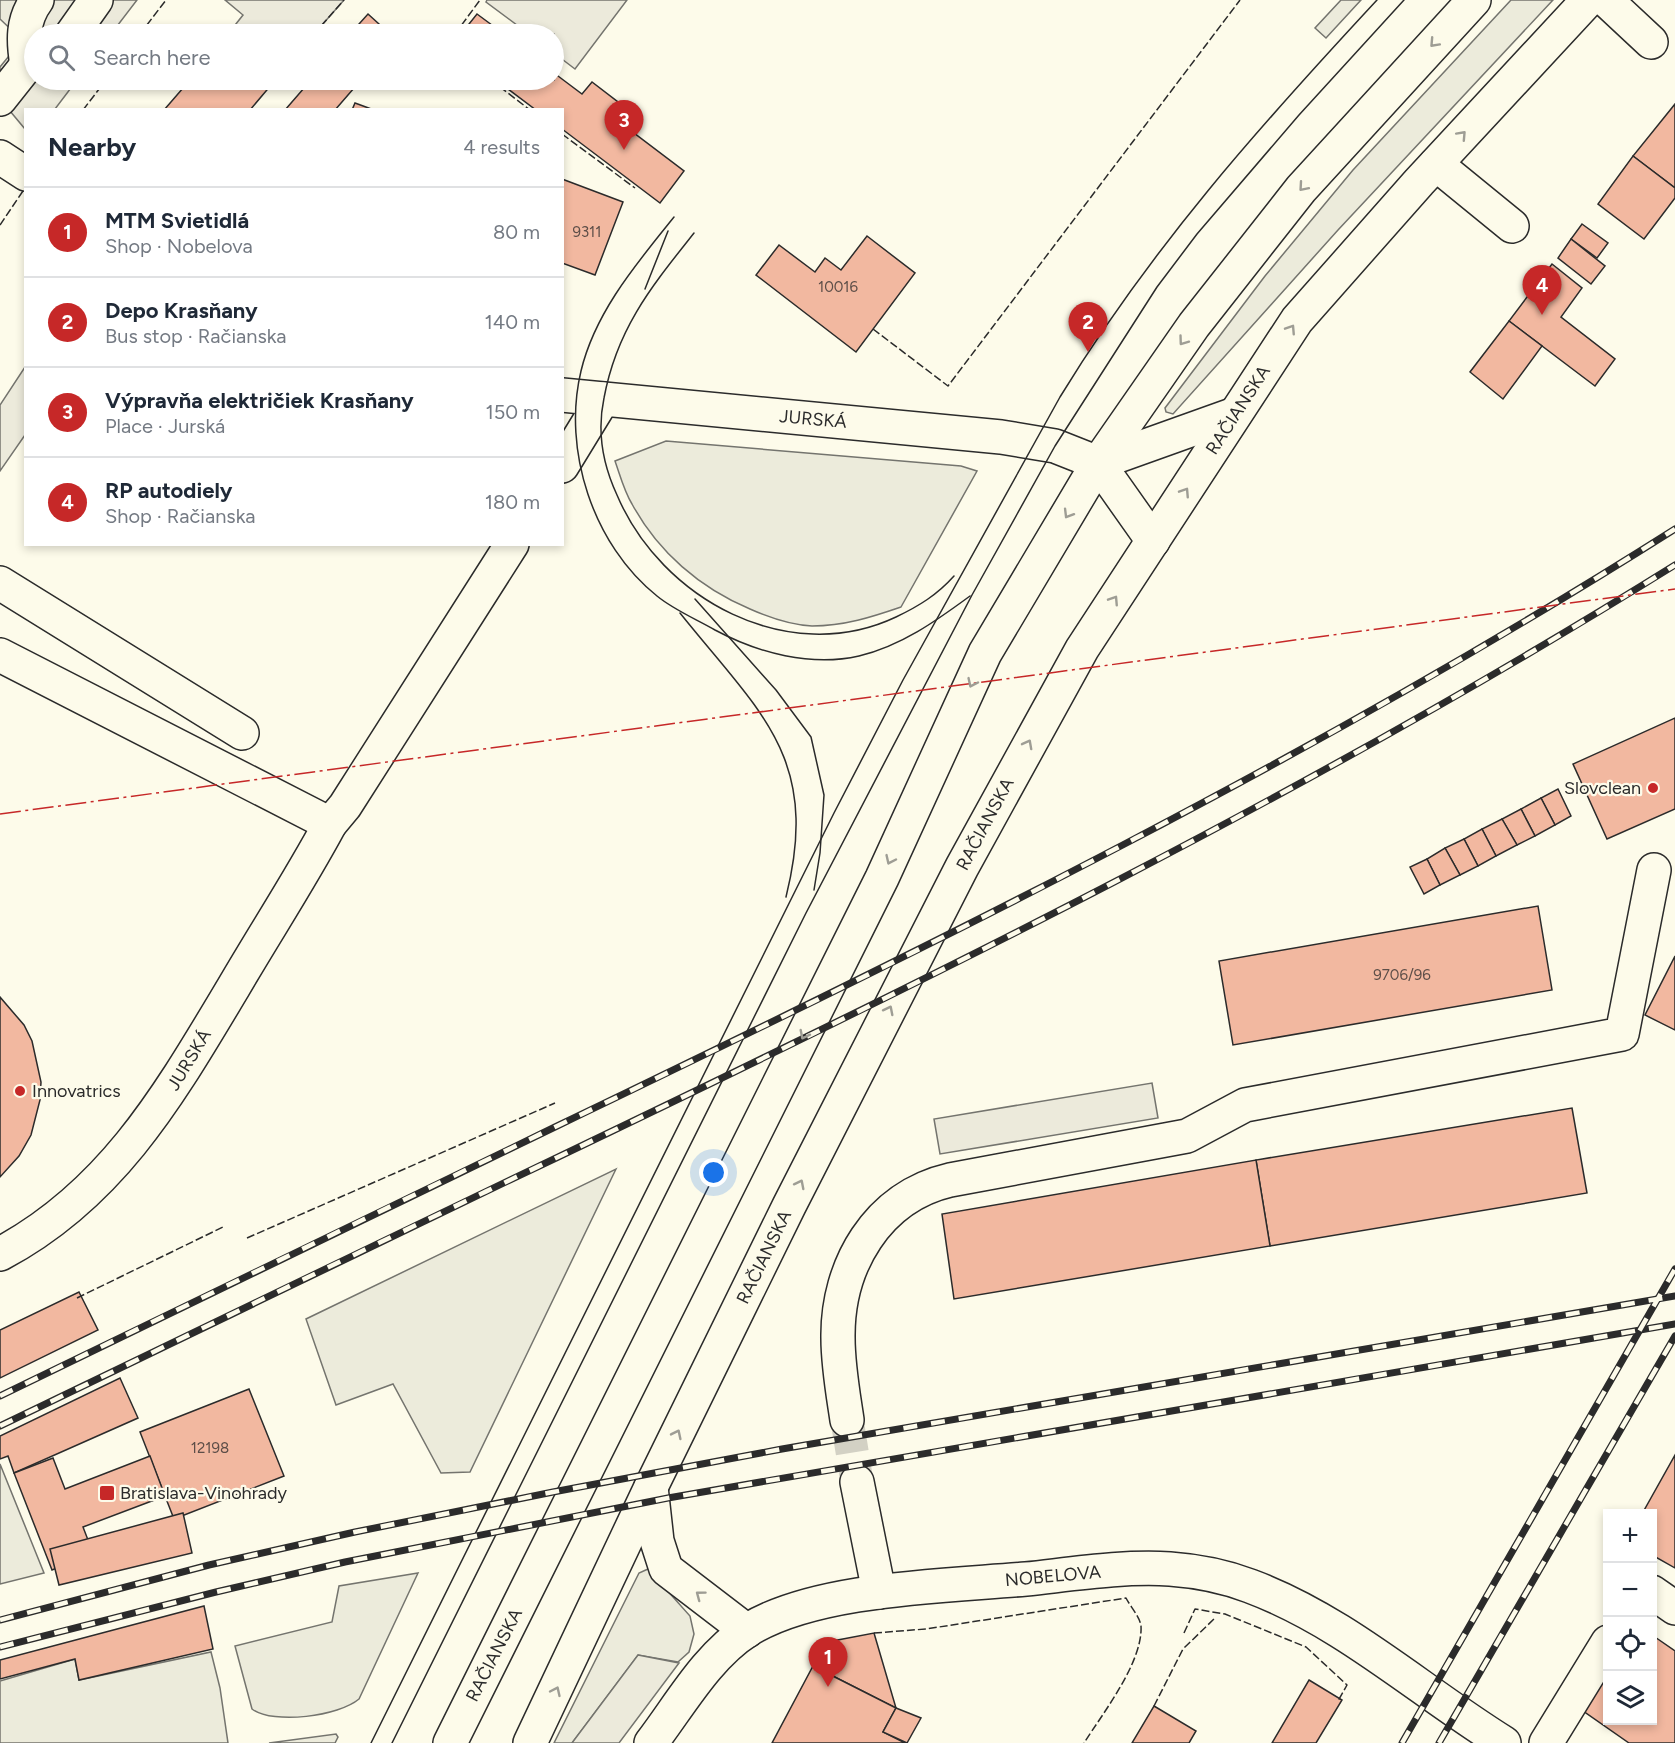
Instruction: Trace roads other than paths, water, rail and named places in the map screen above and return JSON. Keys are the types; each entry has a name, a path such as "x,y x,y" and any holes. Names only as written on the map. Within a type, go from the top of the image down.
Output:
{"main road":[{"path":"26,24 29,11 37,0"},
{"path":"79,24 96,0"},
{"name":"RAČIANSKA","path":"450,1743 882,878 985,653 1098,463 1194,325 1294,198 1369,112 1474,0"},
{"name":"RAČIANSKA","path":"530,1743 651,1487 789,1206 973,847 1082,649 1297,320 1436,164 1588,0"},
{"path":"1606,0 1651,42"},
{"path":"0,99 24,71"},
{"path":"0,157 24,173"},
{"path":"1436,164 1512,226"},
{"name":"JURSKÁ","path":"564,395 1001,436 1054,446 1098,463"},
{"path":"564,463 603,399"},
{"path":"1153,541 1098,463 1235,414"},
{"name":"JURSKÁ","path":"0,1254 28,1239 76,1202 128,1149 173,1088 330,824 345,806 511,546"},
{"path":"0,583 242,733"},
{"path":"0,656 330,824"},
{"path":"848,1420 838,1356 841,1298 852,1263 866,1238 878,1221 906,1197 934,1184 950,1180 1187,1136 1245,1105 1622,1034 1654,870"},
{"path":"857,1482 879,1592"},
{"path":"651,1487 657,1541 666,1569 747,1631 722,1650 651,1743"},
{"name":"NOBELOVA","path":"747,1631 771,1618 796,1609 879,1592 1107,1571 1168,1569 1210,1573 1250,1586 1296,1606 1352,1640 1504,1743"},
{"path":"1657,1595 1675,1608"},
{"path":"1546,1743 1603,1650"}],"tunnel":[{"path":"847,1420 857,1482"}],"tram line":[{"path":"371,1743 834,813 903,680 1060,397 1131,290 1208,190 1290,95 1377,0"},
{"path":"392,1743 806,913 972,595 1055,446 1157,287 1197,234 1299,115 1404,0"},
{"path":"674,217 632,270 607,308 587,349 581,371 576,401 576,432 580,463 588,494 615,550 635,575 657,596 678,610 749,645 804,659 841,659 874,652 918,632 970,596"},
{"path":"645,289 668,231"},
{"path":"694,233 650,290 627,329 610,373 604,398 601,435 605,460 617,495 637,532 664,565 696,593 732,614 772,628 813,634 855,631 896,617 927,600 954,576"},
{"path":"695,599 776,690 811,737 824,795 820,853 814,890"},
{"path":"680,613 758,710 776,740 789,772 795,808 795,849 786,897"}],"railway":[{"path":"0,1396 698,1058 1124,845 1403,692 1540,612 1675,529"},
{"path":"0,1426 982,950 1263,803 1402,727 1675,565"},
{"path":"1402,1743 1675,1269"},
{"path":"0,1620 209,1565 355,1532 553,1492 782,1449 1675,1296"},
{"path":"0,1647 345,1562 668,1498 1675,1324"},
{"path":"1439,1743 1675,1336"}],"place":[{"name":"Výpravňa električiek Krasňany","path":"624,150"},
{"name":"RP autodiely","path":"1542,315"},
{"name":"Depo Krasňany","path":"1088,352"},
{"name":"Slovclean","path":"1653,788"},
{"name":"Innovatrics","path":"20,1091"},
{"name":"Bratislava-Vinohrady","path":"107,1493"},
{"name":"MTM Svietidlá","path":"828,1687"}]}
